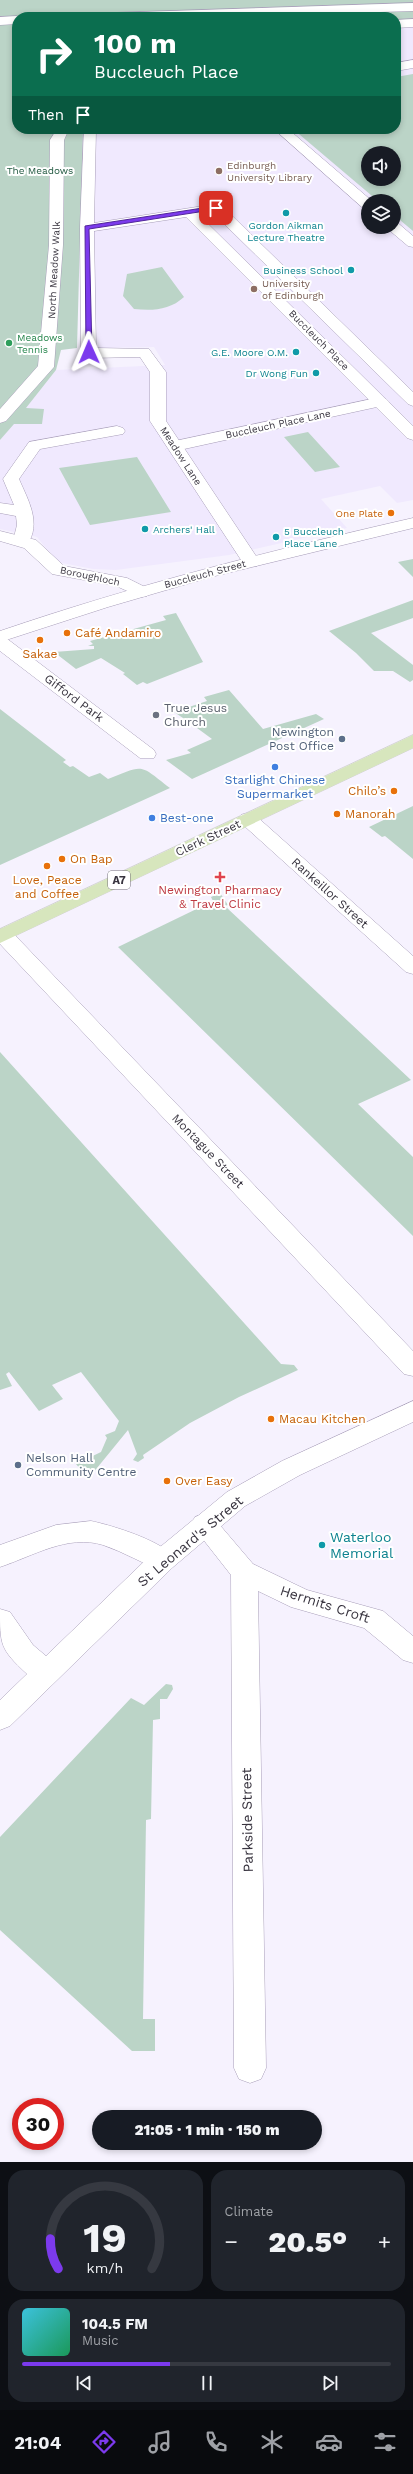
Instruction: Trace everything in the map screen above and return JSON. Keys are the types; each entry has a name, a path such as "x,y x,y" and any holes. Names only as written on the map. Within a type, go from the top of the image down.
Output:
{"main road":[{"name":"Clerk Street","path":"2,936 413,741"}],"street":[{"path":"183,12 413,7"},
{"path":"0,21 12,20"},
{"path":"401,24 413,23"},
{"path":"401,66 413,64"},
{"name":"North Meadow Walk","path":"0,418 46,367 56,245 57,140 60,134"},
{"path":"87,228 90,134"},
{"path":"286,134 361,199"},
{"name":"Buccleuch Place","path":"87,228 216,208 413,401"},
{"name":"Buccleuch Place","path":"189,212 413,435"},
{"name":"Meadow Lane","path":"87,228 89,352 144,352 158,372 158,421 251,562"},
{"path":"401,233 413,243"},
{"name":"Buccleuch Place Lane","path":"175,446 381,402"},
{"path":"0,493 35,445 117,431"},
{"path":"11,479 25,512 27,524 21,541"},
{"path":"0,508 25,512"},
{"name":"Buccleuch Street","path":"0,637 141,592 251,562 413,523"},
{"name":"Boroughloch","path":"0,536 21,541 32,546 58,570 122,582 141,592"},
{"name":"Gifford Park","path":"0,642 147,754"},
{"name":"Rankeillor Street","path":"248,819 413,967"},
{"name":"Montague Street","path":"2,936 413,1367"},
{"name":"St Leonard's Street","path":"0,1718 163,1560 204,1524 236,1500 271,1478 413,1411"},
{"name":"Hermits Croft","path":"204,1524 244,1572 301,1599 373,1619 413,1652"},
{"path":"0,1556 60,1534 85,1532 98,1533 163,1560"},
{"name":"Parkside Street","path":"244,1572 250,2068"},
{"path":"0,1620 23,1653 46,1673"}],"shaded area":[{"name":"University of Edinburgh","path":"401,20 413,20 413,500 397,503 380,486 321,499 347,528 229,555 116,570 93,569 62,563 52,556 37,537 0,529 0,440 56,370 165,365 154,347 98,348 91,232 94,134 401,134"}],"green space":[{"name":"The Meadows","path":"0,0 413,0 413,20 401,20 401,12 12,12 12,134 83,134 77,348 61,350 56,370 26,408 44,409 42,424 14,424 0,440"},
{"path":"413,74 413,231 401,221 401,194 370,194 299,134 401,134 401,76"},
{"path":"162,267 184,297 173,305 161,309 134,309 123,296 127,274"},
{"path":"308,432 340,467 315,472 284,437"},
{"path":"137,457 171,512 90,525 59,468"},
{"path":"413,559 413,577 398,562"},
{"path":"413,600 413,618 371,633 413,665 413,680 410,682 393,671 374,671 356,653 329,631"},
{"path":"176,613 203,662 147,684 143,682 137,685 123,674 125,673 101,658 76,669 54,652 94,649 94,646 88,646 93,644 90,641 166,620 163,616"},
{"path":"229,690 263,729 316,714 324,719 192,779 166,760 191,753 187,750 212,739 197,728 199,727 192,721 189,722 174,712 207,701 204,697"},
{"path":"0,709 66,760 63,762 70,767 73,766 89,777 100,773 108,779 129,771 141,769 152,774 170,788 0,865"},
{"path":"413,806 413,859 385,836 382,837 369,827"},
{"path":"220,893 228,905 225,906 227,908 411,1080 358,1104 413,1157 413,1236 118,947 213,901 211,897"},
{"path":"0,1052 281,1364 294,1365 298,1370 239,1397 190,1423 143,1455 144,1458 138,1462 133,1460 137,1454 128,1430 88,1479 76,1464 101,1452 107,1438 105,1435 115,1431 119,1421 81,1372 52,1385 63,1399 39,1411 9,1372 6,1374 12,1386 0,1390"},
{"path":"166,1684 172,1685 173,1689 167,1699 160,1699 160,1719 153,1720 151,1819 146,1820 143,2019 155,2019 155,2051 132,2051 0,1930 0,1837 131,1698 144,1705"}],"place":[{"name":"Edinburgh University Library","path":"219,171"},
{"name":"Gordon Aikman Lecture Theatre","path":"286,213"},
{"name":"Business School","path":"351,270"},
{"name":"University of Edinburgh","path":"254,289"},
{"name":"Meadows Tennis","path":"9,343"},
{"name":"G.E. Moore O.M.","path":"296,352"},
{"name":"Dr Wong Fun","path":"316,373"},
{"name":"One Plate","path":"391,513"},
{"name":"Archers' Hall","path":"145,529"},
{"name":"5 Buccleuch Place Lane","path":"276,537"},
{"name":"Café Andamiro","path":"67,633"},
{"name":"Sakae","path":"40,640"},
{"name":"True Jesus Church","path":"156,715"},
{"name":"Newington Post Office","path":"342,739"},
{"name":"Starlight Chinese Supermarket","path":"275,767"},
{"name":"Chilo’s","path":"394,791"},
{"name":"Manorah","path":"337,814"},
{"name":"Best-one","path":"152,818"},
{"name":"On Bap","path":"62,859"},
{"name":"Love, Peace and Coffee","path":"47,866"},
{"name":"Newington Pharmacy & Travel Clinic","path":"220,877"},
{"name":"Macau Kitchen","path":"271,1419"},
{"name":"Nelson Hall Community Centre","path":"18,1465"},
{"name":"Over Easy","path":"167,1481"},
{"name":"Waterloo Memorial","path":"322,1545"}],"route":[{"path":"89,352 87,228 174,213 216,208"}]}
